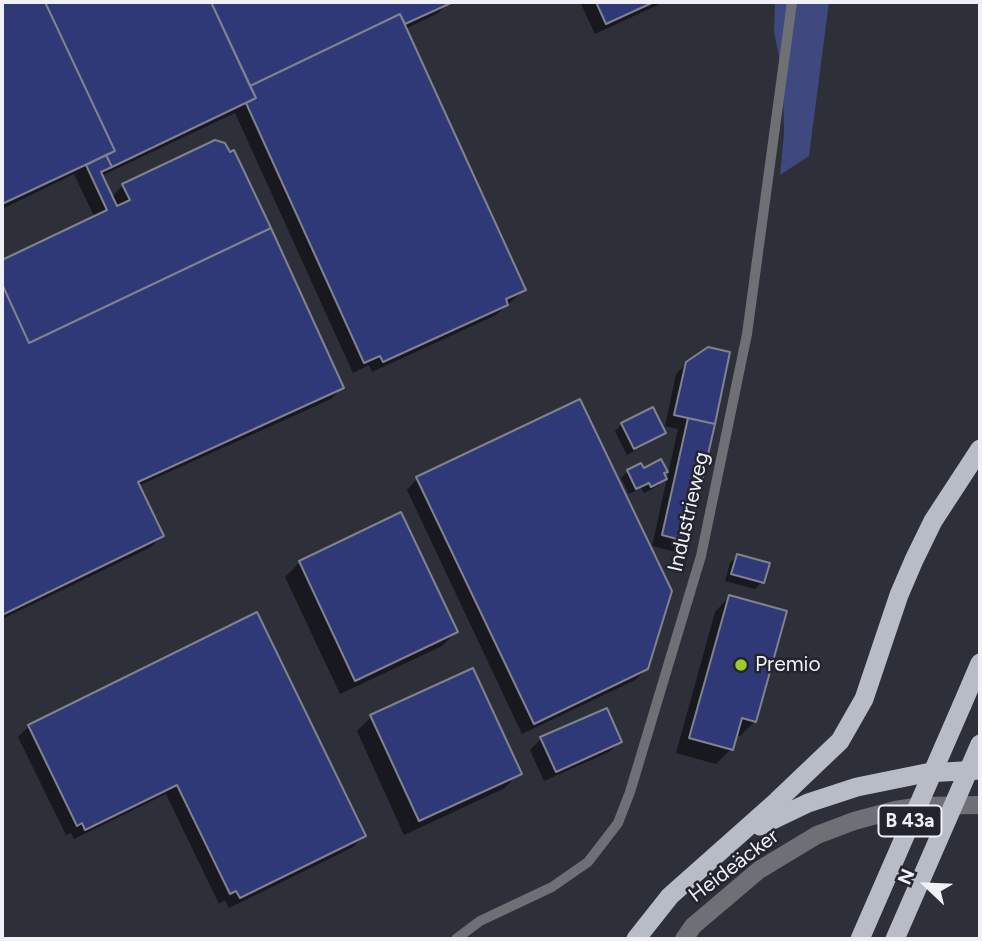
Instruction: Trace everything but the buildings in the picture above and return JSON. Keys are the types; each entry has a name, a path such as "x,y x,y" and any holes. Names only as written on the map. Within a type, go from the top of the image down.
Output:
{"highway":[{"path":"636,939 670,896 737,838 840,741 864,699 914,560 933,521 980,449"},
{"name":"B 43a","path":"860,939 980,663"},
{"name":"B 43a","path":"895,939 980,744"},
{"path":"737,838 808,803 857,787 926,773 980,770"}],"street":[{"name":"Heideäcker","path":"684,939 693,926 750,877 788,850 817,835 895,810 922,806 980,805"}],"lane":[{"name":"Industrieweg","path":"456,939 480,921 552,887 588,862 618,823 630,792 701,556 744,347 792,2"}],"shaded area":[{"path":"775,2 829,2 809,156 780,175 784,134 783,76 774,32"}],"place":[{"name":"Premio","path":"741,665"}]}
